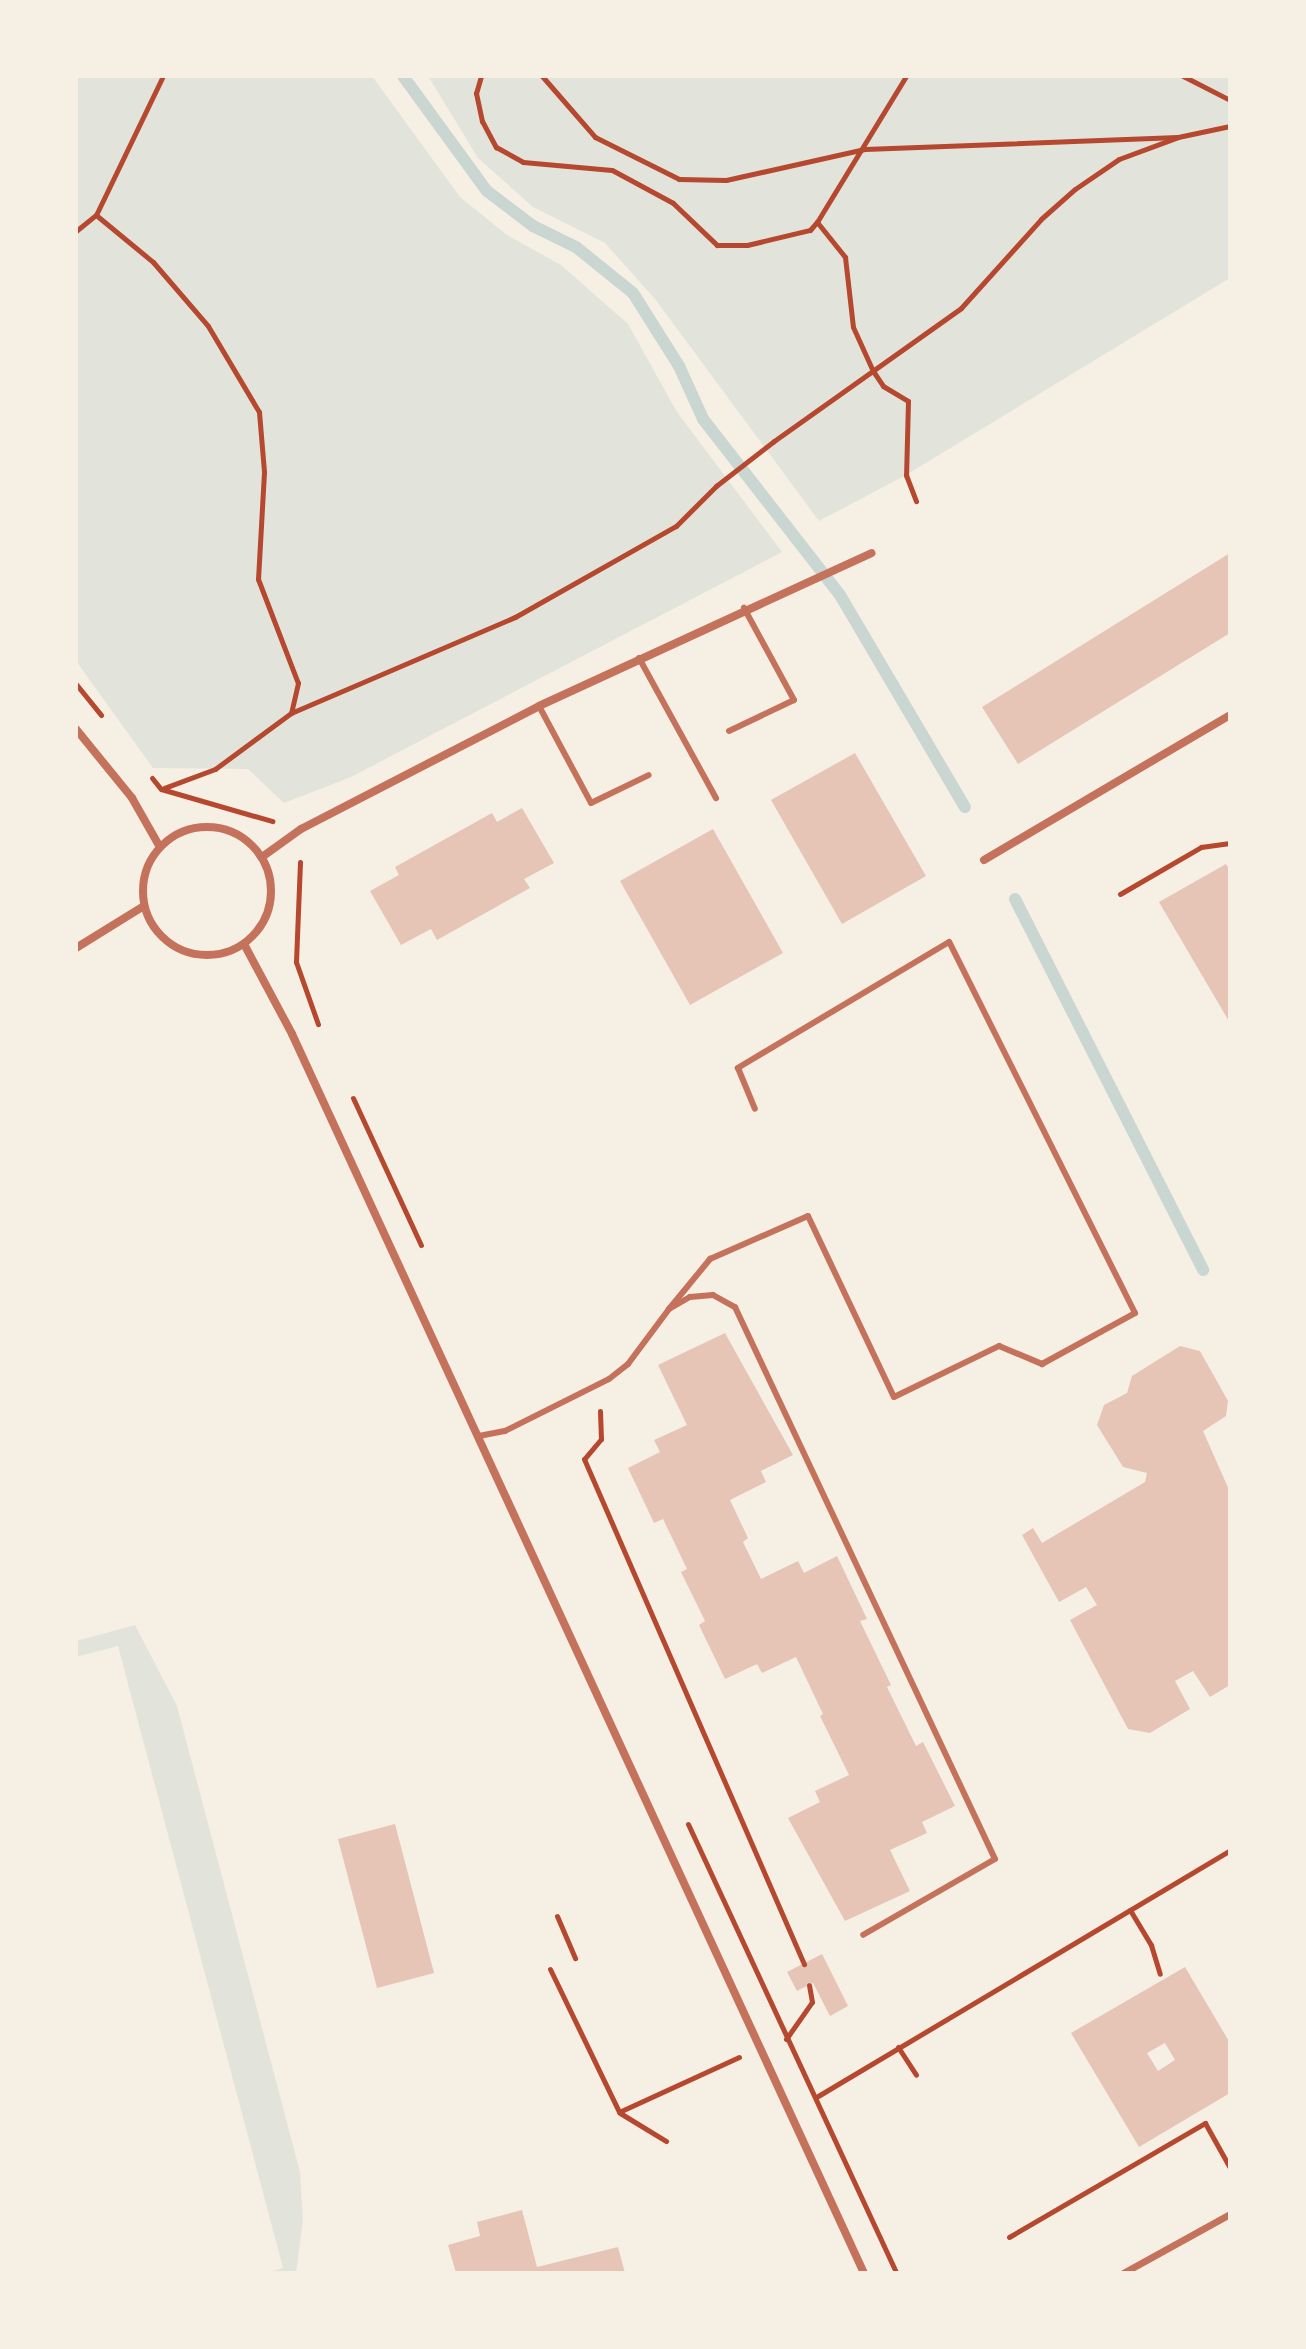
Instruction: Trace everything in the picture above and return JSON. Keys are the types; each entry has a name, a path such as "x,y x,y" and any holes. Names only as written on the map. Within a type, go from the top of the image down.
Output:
{"street":[{"path":"262,857 301,829 539,706 744,608 872,553"},
{"path":"984,860 1230,715"},
{"path":"76,729 132,798 160,847"},
{"path":"213,827 249,842 262,857 269,875 270,904 258,931 244,944 204,956 184,951 165,941 144,906 148,864 160,847 176,835 213,827"},
{"path":"76,948 144,906"},
{"path":"244,944 292,1034 864,2273"},
{"path":"1123,2273 1230,2214"}],"lane":[{"path":"729,731 794,700 744,608"},
{"path":"639,658 716,798"},
{"path":"539,706 591,803 649,775"},
{"path":"479,1436 505,1431 609,1379 628,1364 710,1259 808,1216 894,1397 999,1346 1042,1364 1135,1313 949,942 738,1068 755,1109"},
{"path":"669,1309 690,1297 713,1295 735,1307 995,1859 863,1935"}],"path":[{"path":"76,231 96,215 163,76"},
{"path":"481,76 476,93 482,121 496,147 523,162 612,170 673,203 717,245 747,245 810,230 865,149 906,76"},
{"path":"542,76 595,137 679,179 726,180 865,149 1178,137"},
{"path":"1183,76 1230,100"},
{"path":"132,798 215,769 291,713 515,617 676,526 716,486 774,441 961,308 1041,219 1075,189 1119,159 1178,137 1230,126"},
{"path":"96,215 153,262 208,326 259,412 264,472 258,579 298,683 291,713"},
{"path":"817,222 845,257 853,327 873,371 883,386 908,401 906,475 916,501"},
{"path":"1120,894 1201,847 1230,843"},
{"path":"609,1379 599,1415 601,1439 584,1459 804,1964"},
{"path":"818,2096 1230,1850"},
{"path":"1130,1910 1151,1945 1160,1974"},
{"path":"557,1916 575,1958"},
{"path":"550,1969 619,2112 666,2141"},
{"path":"619,2112 788,2038 812,2002 809,1985"},
{"path":"898,2047 916,2075"},
{"path":"1009,2237 1205,2123 1230,2168"}],"shaded area":[{"path":"76,76 372,76 460,197 507,235 561,265 628,324 677,412 782,552 351,777 284,803 248,769 153,768 76,661"},
{"path":"428,76 1230,76 1230,278 906,475 819,521 655,299 605,243 533,207 478,158"},
{"path":"135,1625 177,1706 300,2172 303,2220 296,2273 267,2273 283,2268 118,1646 76,1657 76,1641"}],"building":[{"path":"1230,553 1230,633 1018,764 982,707"},
{"path":"855,753 926,876 842,924 771,800"},
{"path":"522,808 554,863 524,879 530,888 437,940 431,929 401,945 370,891 399,875 395,867 492,813 497,822"},
{"path":"713,829 783,953 690,1005 620,881"},
{"path":"1226,864 1230,871 1230,1023 1159,902"},
{"path":"725,1333 793,1455 761,1471 766,1482 730,1500 748,1538 743,1542 761,1579 798,1561 804,1573 837,1556 867,1619 860,1621 891,1685 887,1687 916,1746 923,1742 955,1806 922,1822 927,1833 890,1850 910,1891 845,1921 788,1818 820,1802 815,1791 849,1775 796,1657 762,1673 757,1664 725,1679 699,1625 705,1621 681,1572 687,1569 663,1519 654,1523 628,1468 660,1452 654,1440 687,1425 658,1365"},
{"path":"1180,1346 1200,1351 1228,1401 1226,1416 1203,1431 1230,1492 1230,1685 1210,1697 1193,1671 1175,1681 1190,1709 1150,1733 1128,1729 1070,1620 1097,1605 1086,1587 1059,1602 1022,1535 1033,1528 1042,1543 1145,1482 1147,1473 1123,1467 1097,1425 1104,1405 1127,1393 1132,1376"},
{"path":"395,1824 434,1973 377,1988 338,1839"},
{"path":"822,1954 848,2006 830,2016 813,1983 797,1991 787,1972"},
{"path":"1185,1967 1230,2043 1230,2093 1139,2147 1071,2033","holes":["1165,2043 1175,2060 1158,2071 1147,2053"]},
{"path":"522,2210 537,2267 618,2247 625,2273 456,2273 448,2245 480,2236 477,2222"}],"waterway":[{"path":"403,76 487,191 533,226 576,247 633,293 679,366 703,419 840,595 965,807"},
{"path":"1015,899 1203,1270"}]}
